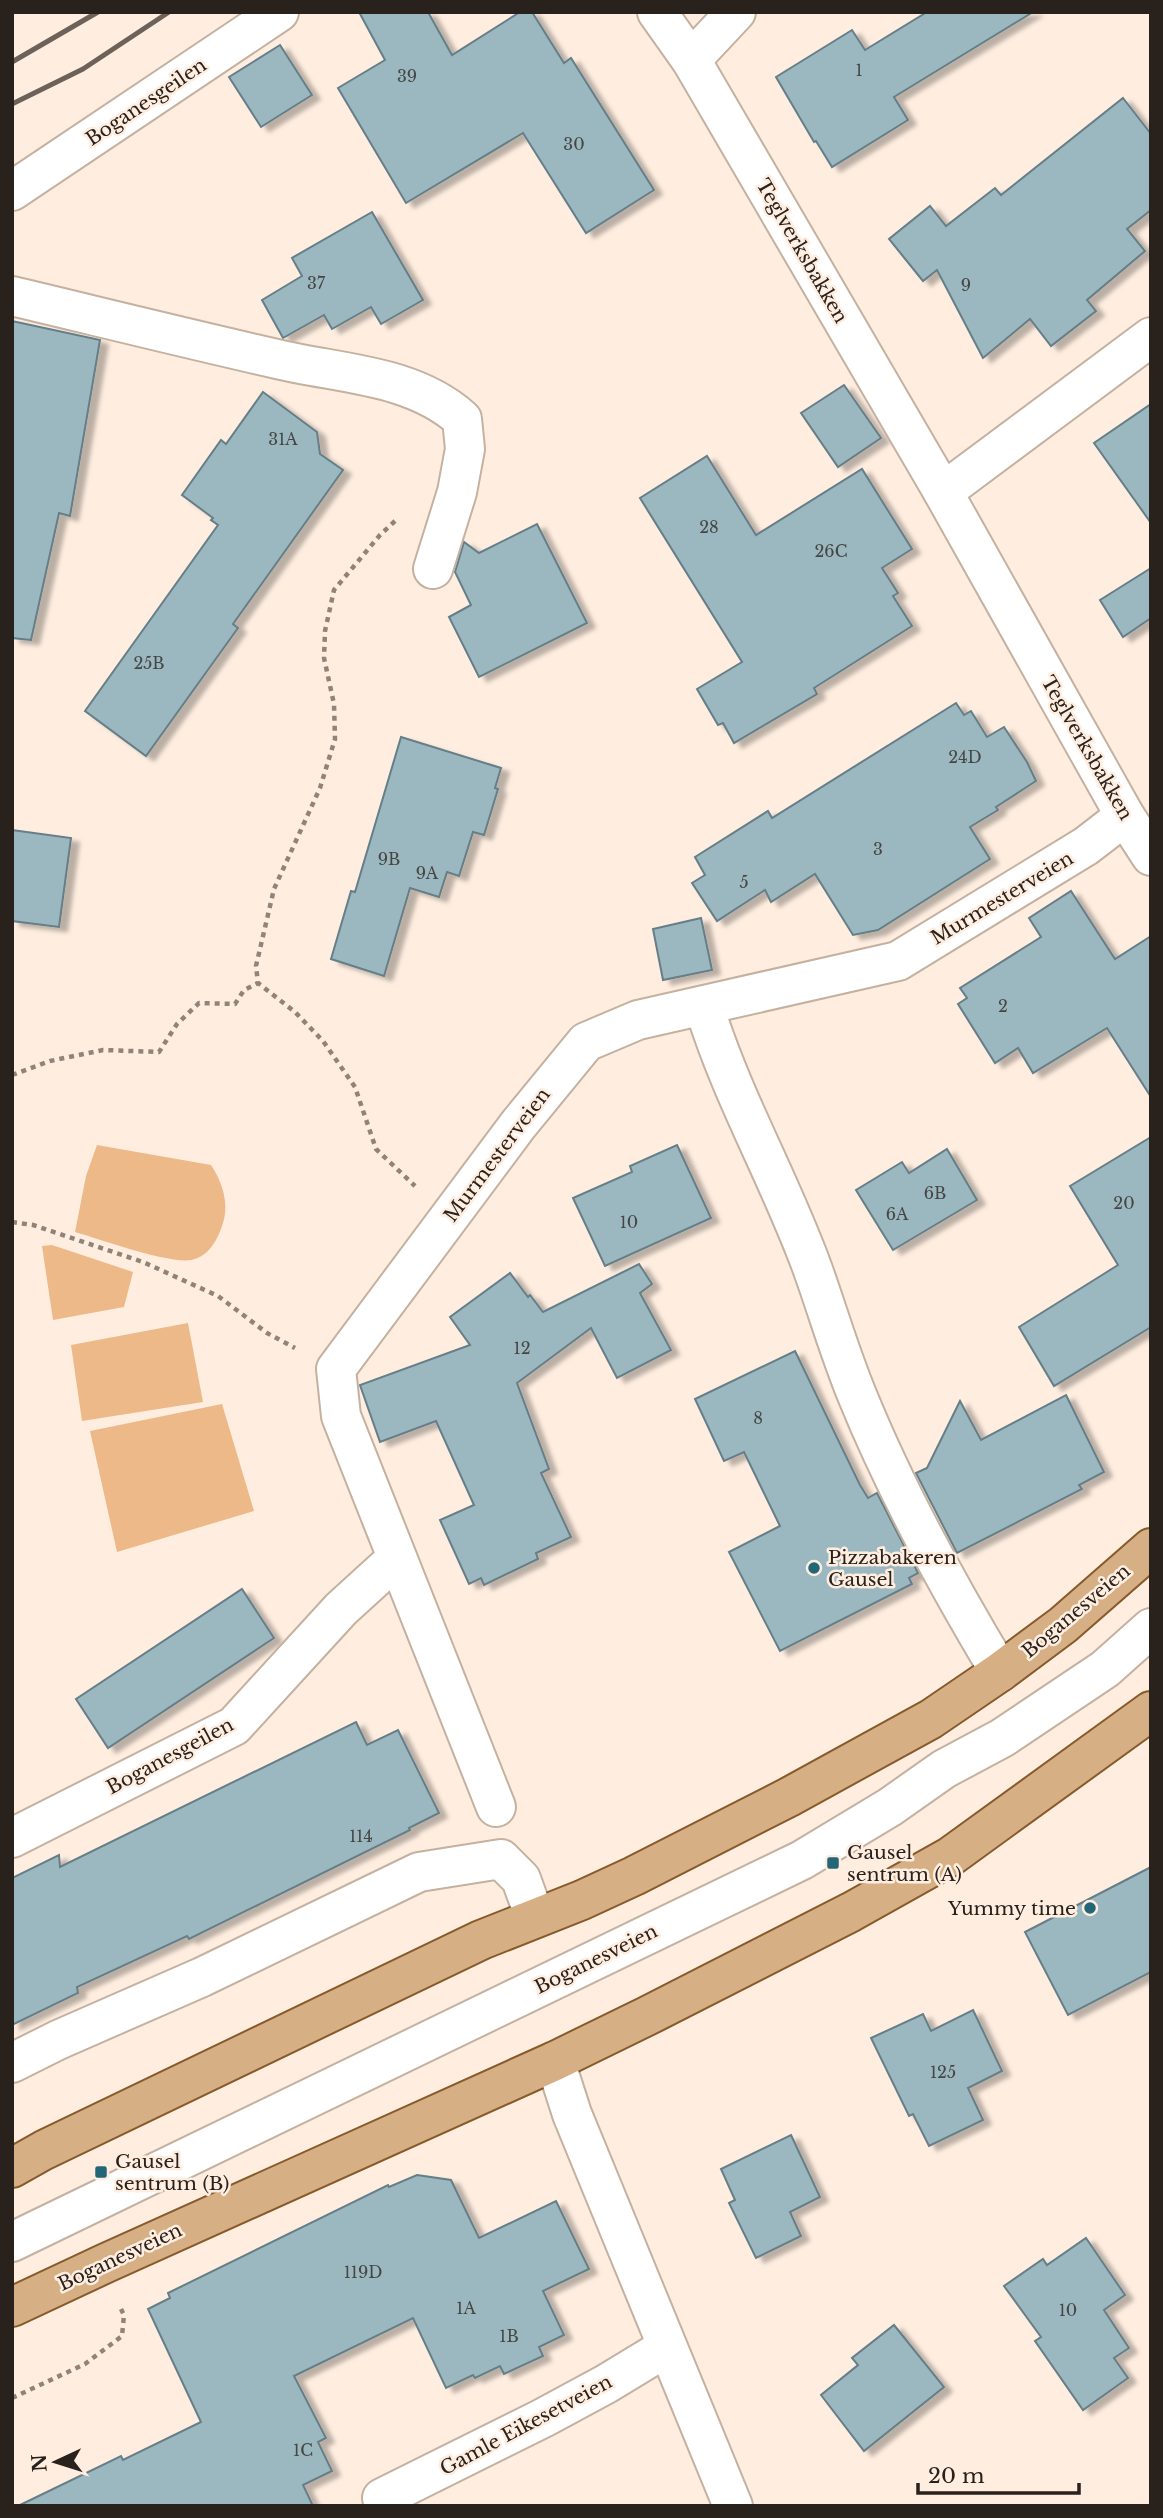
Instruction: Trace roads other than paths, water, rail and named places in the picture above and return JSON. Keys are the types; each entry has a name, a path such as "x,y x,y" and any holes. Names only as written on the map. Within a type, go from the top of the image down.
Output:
{"main road":[{"name":"Boganesveien","path":"12,2168 44,2150 481,1940 624,1881 733,1827 931,1719 1063,1625 1151,1548"},
{"name":"Boganesveien","path":"12,2308 555,2061 851,1912 951,1856 1151,1711"}],"street":[{"name":"Boganesgeilen","path":"12,191 279,12"},
{"name":"Teglverksbakken","path":"657,12 691,60 943,492 1125,816 1151,856"},
{"path":"691,60 736,12"},
{"path":"12,296 291,363 389,381 446,405 462,419 465,449 457,492 433,569"},
{"path":"943,492 1151,337"},
{"name":"Murmesterveien","path":"397,1558 341,1416 336,1369 517,1125 586,1042 638,1020 898,961 1086,846 1125,816"},
{"name":"Boganesveien","path":"704,1006 718,1051 813,1270 831,1326 866,1416 901,1493 1000,1672"},
{"name":"Boganesgeilen","path":"12,1838 234,1726 341,1609 397,1558"},
{"path":"397,1558 496,1807"},
{"name":"Boganesveien","path":"12,2242 802,1860 890,1807 944,1769 1002,1738 1105,1669 1151,1628"},
{"path":"12,2063 202,1977 419,1872 501,1859 522,1879 535,1918"},
{"path":"555,2061 572,2114 733,2506"},
{"name":"Gamle Eikesetveien","path":"382,2498 543,2418 667,2347"}],"railway":[{"path":"12,62 98,12"},
{"path":"12,104 83,69 169,12"}],"place":[{"name":"Pizzabakeren Gausel","path":"814,1568"},
{"name":"Gausel sentrum (A)","path":"833,1863"},
{"name":"Yummy time","path":"1090,1908"},
{"name":"Gausel sentrum (B)","path":"101,2172"}]}
